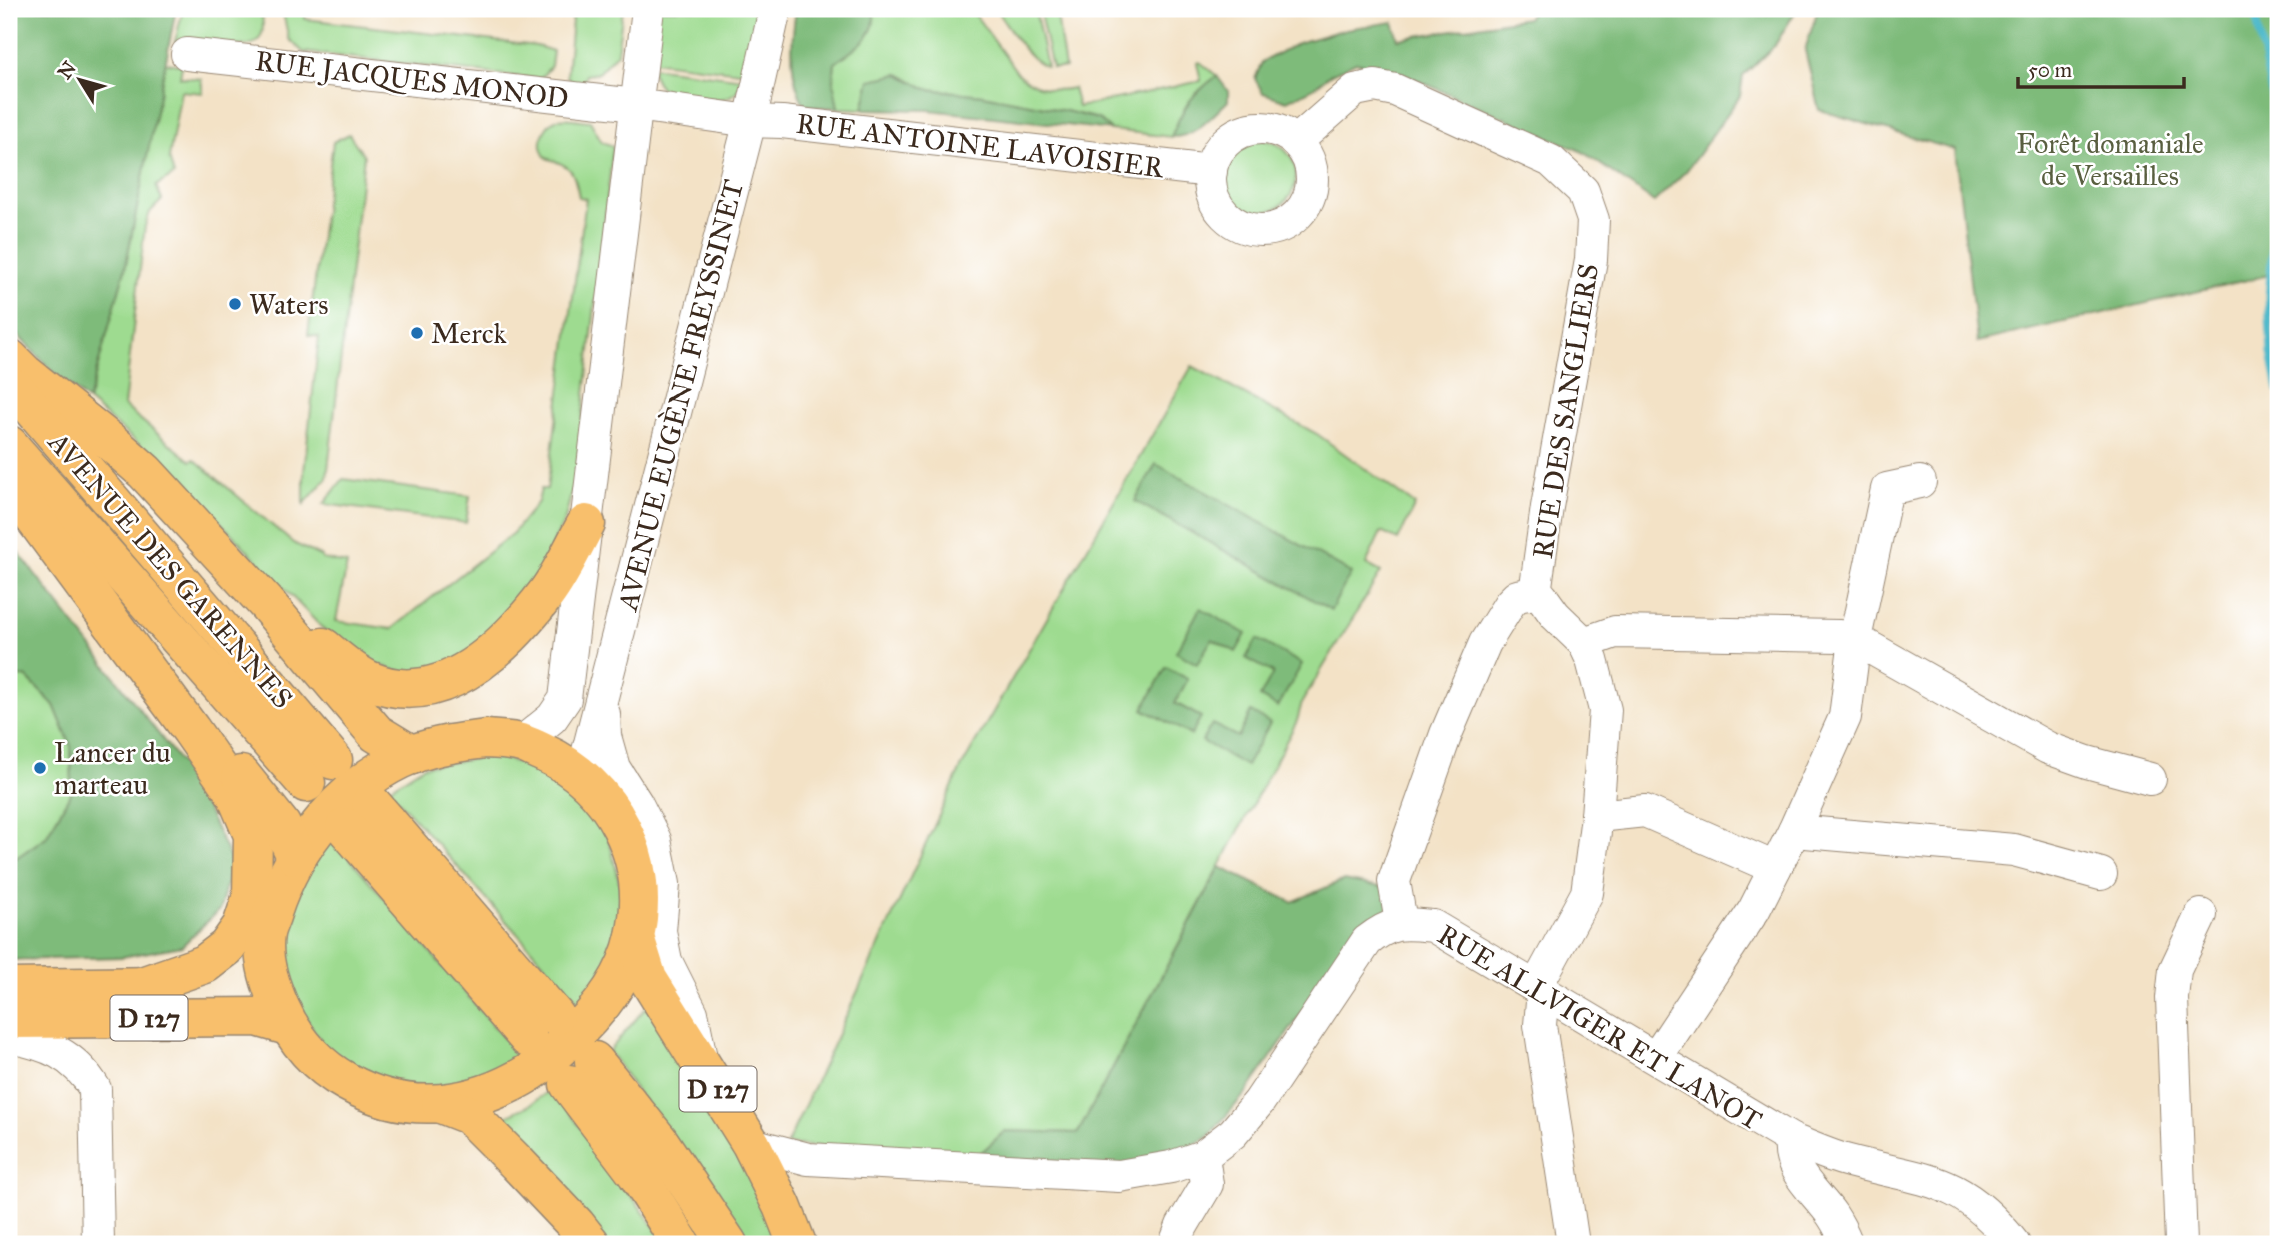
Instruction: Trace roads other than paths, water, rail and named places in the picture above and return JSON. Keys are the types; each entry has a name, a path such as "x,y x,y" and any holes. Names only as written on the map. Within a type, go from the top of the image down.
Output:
{"main road":[{"path":"9,358 145,472 266,603 376,733 412,755"},
{"name":"AVENUE DES GARENNES","path":"9,381 320,771 9,445"},
{"path":"9,484 116,631 281,825 296,856"},
{"path":"266,603 289,615 343,664 372,681 398,687 420,687 445,681 497,650 547,593 586,524"},
{"name":"D 127","path":"116,631 235,793 253,835 252,896 242,926 227,947 205,964 139,987"},
{"path":"486,739 521,743 558,759 588,781 614,811 630,847 639,886 635,937 618,980 590,1020 534,1070 493,1092 441,1104 407,1104 369,1094 330,1073 308,1052 288,1026 268,982 264,936 276,898 296,856 313,831 345,798 379,772 412,755 449,743 486,739"},
{"path":"358,815 541,1027"},
{"name":"D 127","path":"9,988 198,986 231,968 264,936"},
{"name":"D 127","path":"635,937 648,979 751,1144 782,1206 797,1244"},
{"name":"D 127","path":"9,1019 257,1017 288,1026"},
{"path":"681,1244 636,1174 582,1072 659,1141 728,1244"},
{"path":"441,1104 469,1115 576,1225 591,1244"}],"street":[{"name":"AVENUE EUGÈNE FREYSSINET","path":"521,743 552,718 565,699 648,9"},
{"name":"AVENUE EUGÈNE FREYSSINET","path":"588,781 587,755 750,121 775,9"},
{"name":"RUE JACQUES MONOD","path":"187,54 636,105 750,121"},
{"name":"RUE DES SANGLIERS","path":"1297,141 1356,90 1376,86 1395,90 1552,161 1583,191 1593,220 1591,260 1547,507 1535,593 1517,596 1510,603 1485,643 1446,734 1394,881 1401,922"},
{"name":"RUE ANTOINE LAVOISIER","path":"750,121 782,122 1211,171"},
{"path":"1253,128 1269,128 1284,132 1297,141 1307,156 1312,173 1312,190 1305,207 1293,220 1277,228 1259,230 1242,227 1227,217 1213,196 1211,171 1216,156 1225,143 1253,128"},
{"path":"1656,1058 1754,910 1794,831 1845,717 1855,639 1887,489 1920,482"},
{"path":"1535,593 1542,597 1555,615 1584,643 1592,660 1605,710 1597,816 1587,893 1540,989 1540,1025 1573,1244"},
{"path":"1584,643 1615,632 1839,636 1855,639 2048,748 2150,779"},
{"path":"604,690 604,736 614,768 637,804 655,840 664,884 660,931 666,961 692,1013 701,1062"},
{"path":"1597,816 1645,811 1775,869"},
{"path":"1794,831 2014,850 2101,874"},
{"path":"2181,1244 2172,998 2175,970 2201,915"},
{"name":"RUE ALLVIGER ET LANOT","path":"751,1144 808,1159 1119,1176 1171,1167 1203,1156 1233,1133 1258,1102 1367,941 1384,928 1401,922 1433,926 1792,1140 1846,1160 1931,1180 1949,1187 1988,1214 2014,1244"},
{"path":"9,1037 39,1043 70,1059 86,1074 95,1089 98,1244"},
{"path":"1792,1140 1790,1155 1794,1166 1834,1217 1847,1244"},
{"path":"1175,1244 1182,1226 1207,1184 1203,1156"},
{"path":"782,1206 785,1186 808,1159"}],"waterway":[{"path":"2254,9 2278,127"},
{"path":"2278,180 2268,297 2271,353 2278,390"}],"place":[{"name":"Waters","path":"235,304"},
{"name":"Merck","path":"417,333"},
{"name":"Lancer du marteau","path":"40,768"}],"park label":[{"name":"Forêt domaniale de Versailles","path":"2110,159"}]}
